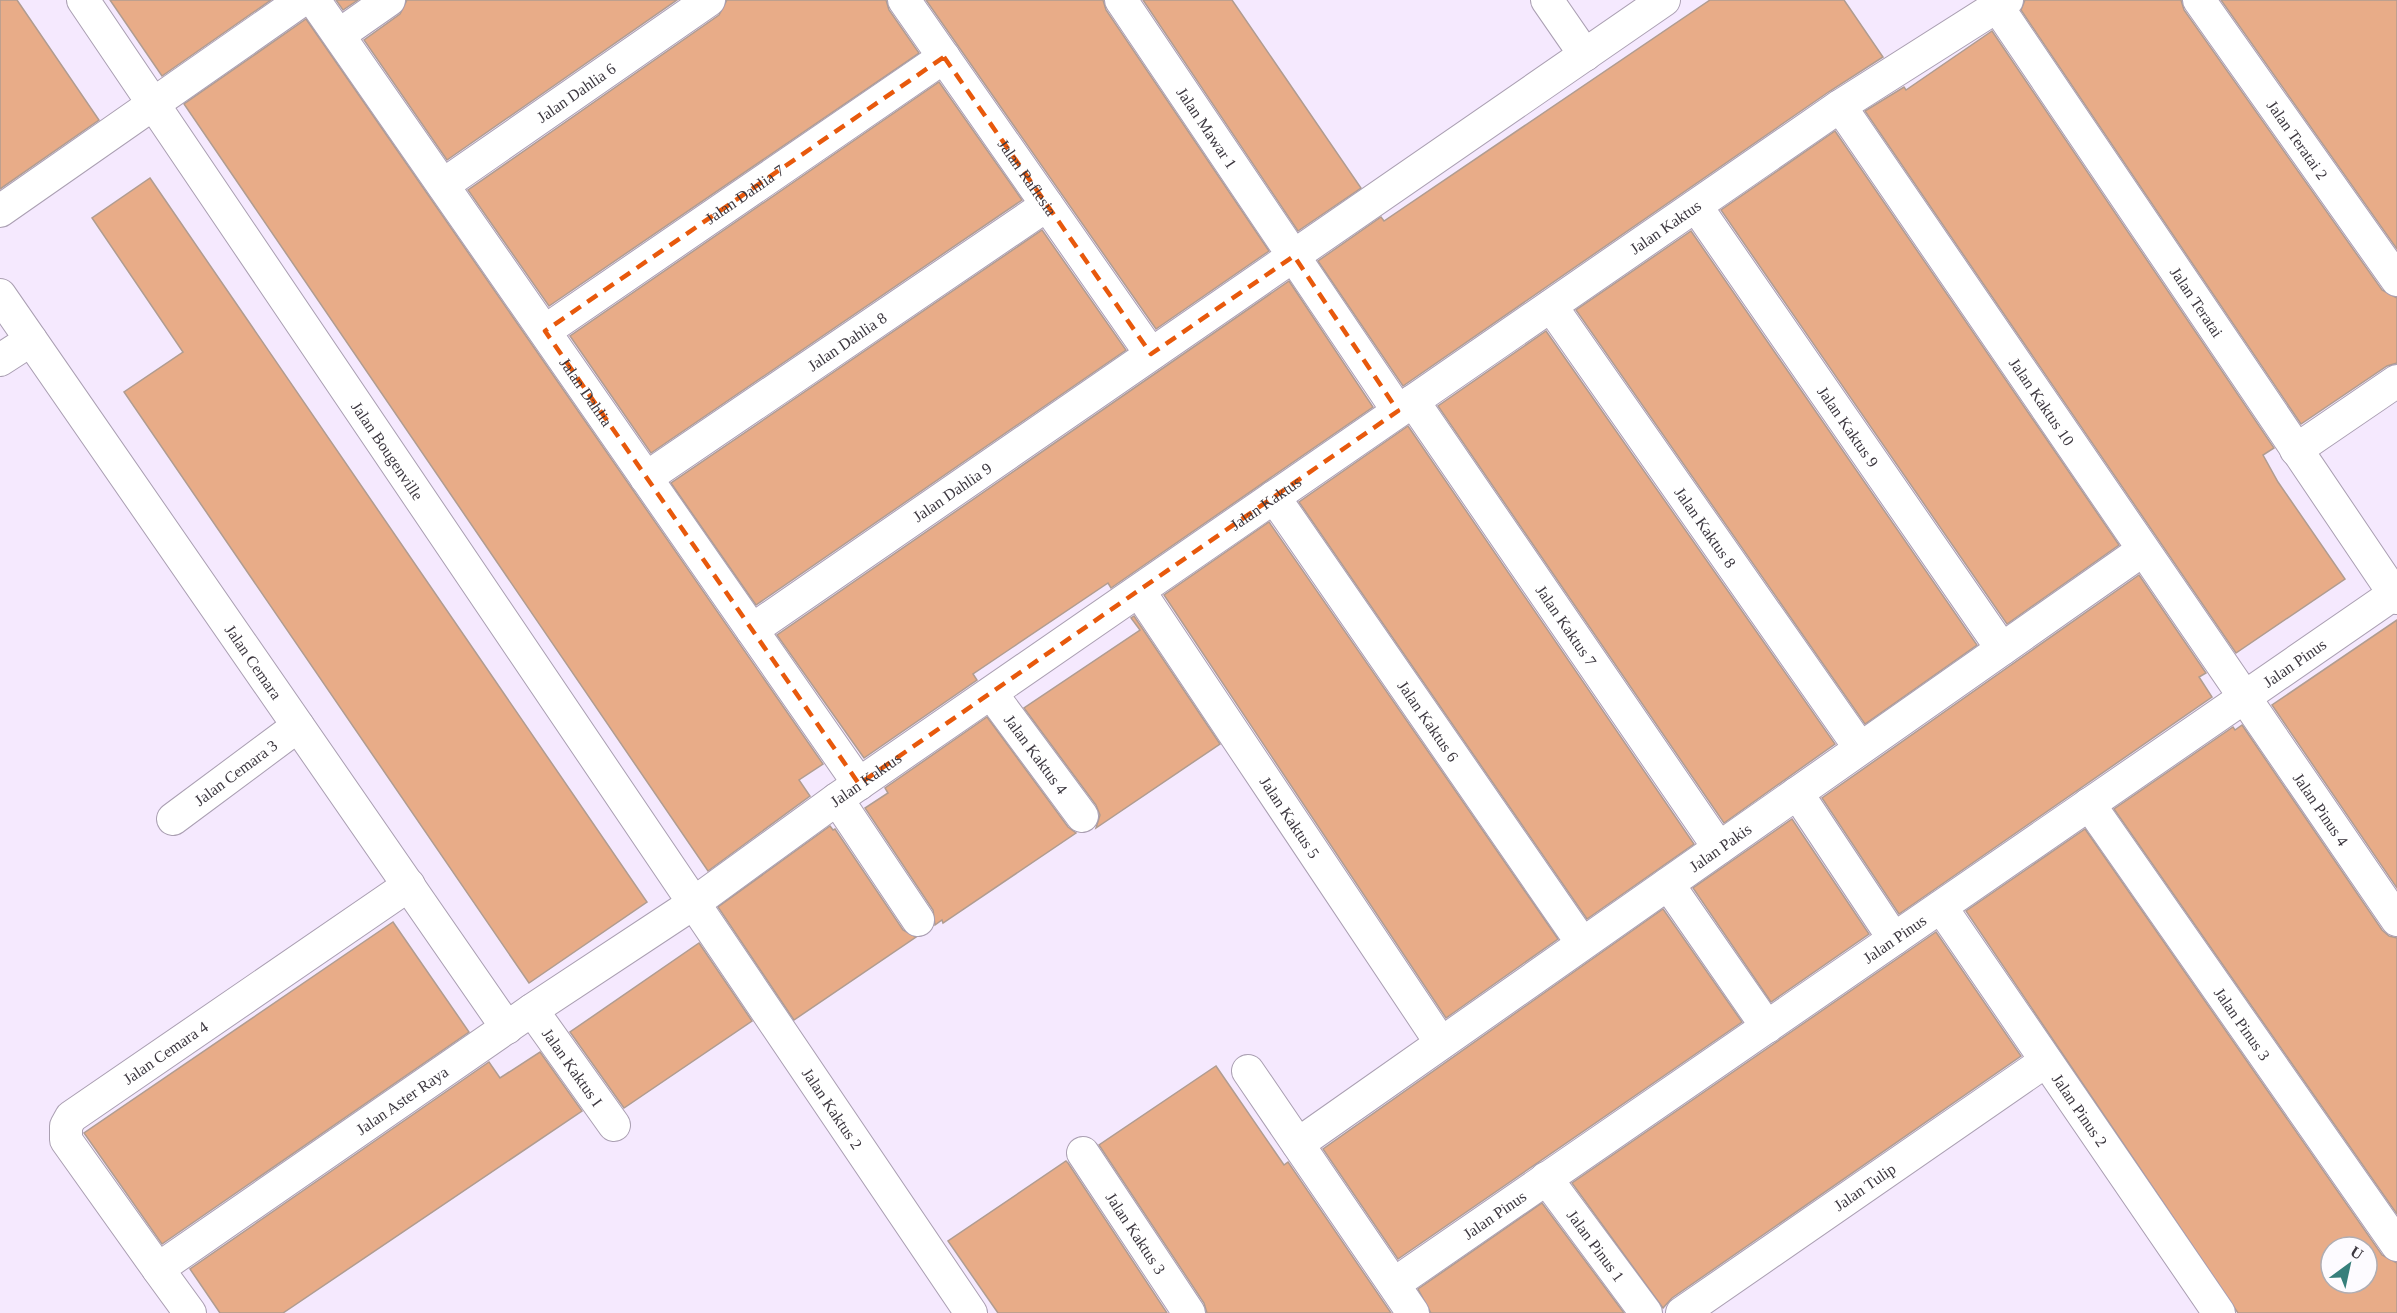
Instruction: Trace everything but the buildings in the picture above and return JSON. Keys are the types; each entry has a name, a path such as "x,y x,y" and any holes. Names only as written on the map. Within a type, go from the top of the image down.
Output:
{"street":[{"name":"Jalan Bougenville","path":"83,0 694,903"},
{"path":"0,211 302,0"},
{"name":"Jalan Dahlia","path":"314,0 752,630 848,792"},
{"path":"339,35 389,0"},
{"name":"Jalan Dahlia 6","path":"443,184 709,0"},
{"name":"Jalan Raflesia","path":"904,0 1151,354"},
{"name":"Jalan Mawar 1","path":"1121,0 1294,256 1406,406"},
{"path":"1547,0 1585,55"},
{"name":"Jalan Dahlia 9","path":"752,630 1664,0"},
{"name":"Jalan Teratai 2","path":"2199,0 2397,280"},
{"name":"Jalan Kaktus","path":"694,903 848,792 1840,106 2002,3"},
{"name":"Jalan Teratai","path":"2002,3 2296,450 2395,596"},
{"name":"Jalan Dahlia 7","path":"545,331 944,57"},
{"name":"Jalan Kaktus 10","path":"1840,106 2244,697"},
{"name":"Jalan Dahlia 8","path":"646,477 1047,205"},
{"name":"Jalan Kaktus 9","path":"1696,206 2002,650"},
{"name":"Jalan Cemara","path":"0,295 409,885 519,1019"},
{"name":"Jalan Kaktus 8","path":"1551,306 1860,748"},
{"path":"0,360 31,340"},
{"path":"2296,450 2397,381"},
{"name":"Jalan Kaktus 7","path":"1406,406 1719,848"},
{"name":"Jalan Kaktus 6","path":"1274,497 1582,944"},
{"name":"Jalan Pakis","path":"1298,1144 2143,550"},
{"name":"Jalan Kaktus 5","path":"1139,591 1441,1043"},
{"name":"Jalan Pinus","path":"1394,1284 2244,697 2395,596"},
{"name":"Jalan Kaktus 4","path":"992,693 1083,816"},
{"name":"Jalan Pinus 4","path":"2244,697 2397,920"},
{"name":"Jalan Cemara 3","path":"173,819 298,726"},
{"path":"848,792 918,920"},
{"path":"1797,793 1894,939"},
{"name":"Jalan Pinus 3","path":"2089,804 2397,1245"},
{"path":"1668,884 1767,1027"},
{"name":"Jalan Cemara 4","path":"158,1269 66,1140 66,1126 71,1117 409,885"},
{"name":"Jalan Aster Raya","path":"158,1269 519,1019 694,903"},
{"name":"Jalan Kaktus 2","path":"694,903 971,1313"},
{"name":"Jalan Pinus 2","path":"1941,907 2219,1313"},
{"name":"Jalan Kaktus I","path":"519,1019 614,1125"},
{"name":"Jalan Tulip","path":"1682,1313 2046,1060"},
{"path":"1248,1071 1413,1313"},
{"name":"Jalan Kaktus 3","path":"1083,1153 1190,1313"},
{"name":"Jalan Pinus 1","path":"1546,1178 1646,1313"},
{"path":"158,1269 190,1313"}],"highlighted area":[{"path":"944,57 1151,354 1294,256 1398,411 859,784 545,331"}]}
